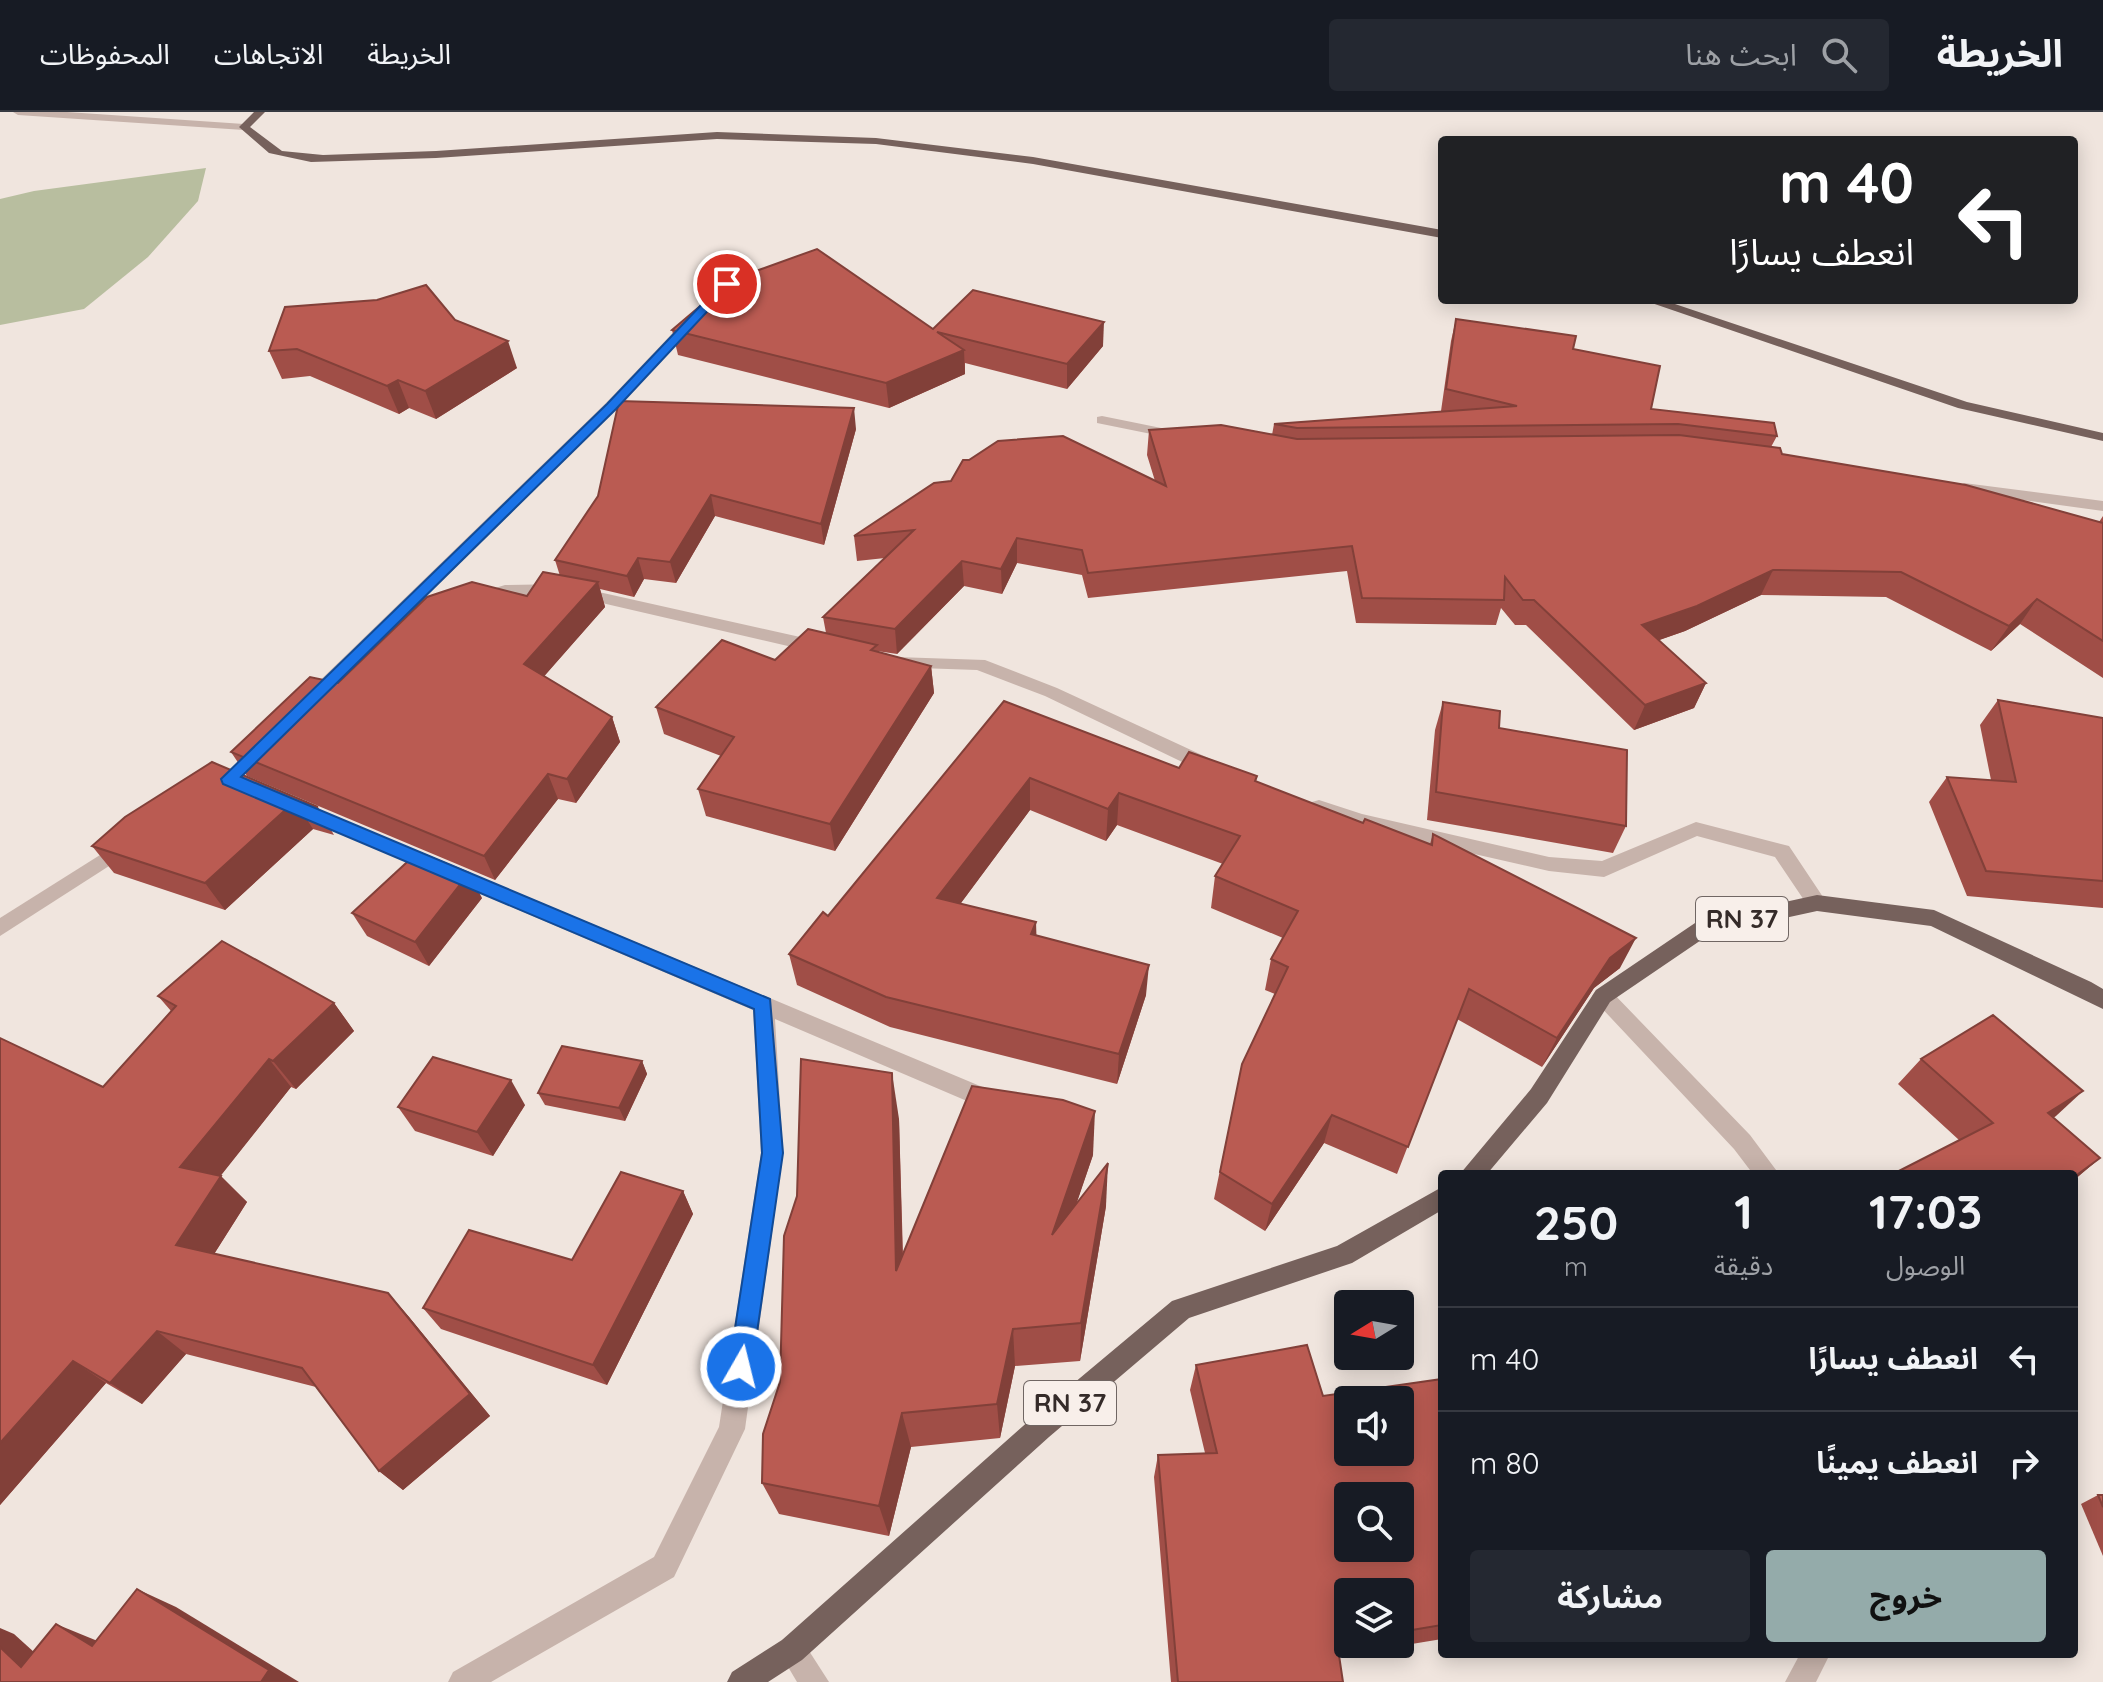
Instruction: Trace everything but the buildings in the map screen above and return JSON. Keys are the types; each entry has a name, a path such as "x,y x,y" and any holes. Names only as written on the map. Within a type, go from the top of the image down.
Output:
{"main road":[{"path":"260,112 244,127 258,142 278,153 323,158 420,157 670,138 793,134 889,140 1069,164 1290,208 1377,219 1438,233"},
{"path":"1662,304 1963,405 2103,437"},
{"name":"RN 37","path":"1475,1170 1539,1096 1603,996 1705,927 1817,903 1934,918 2084,988 2103,1000"},
{"name":"RN 37","path":"742,1682 792,1650 1040,1428 1181,1309 1343,1255 1438,1200"}],"street":[{"path":"18,112 244,127"},
{"path":"298,712 611,406 746,264"},
{"path":"1102,420 1190,437"},
{"path":"1940,485 2103,506"},
{"path":"462,605 505,590 563,589 836,652"},
{"path":"378,634 434,615"},
{"path":"880,663 979,664 1051,692 1223,774"},
{"path":"1306,803 1360,821 1549,864 1604,869 1696,829 1782,851 1817,903"},
{"path":"287,804 1019,1113"},
{"path":"0,928 140,837"},
{"path":"1603,996 1742,1142 1764,1170"},
{"path":"463,1682 664,1567 732,1429 772,1153 763,1005"},
{"path":"792,1650 814,1682"},
{"path":"1800,1682 1814,1658"}],"green space":[{"path":"206,168 198,201 148,257 84,309 0,325 0,199 34,191"}],"route":[{"path":"727,284 611,406 229,779 763,1005 772,1153 741,1367"}]}
